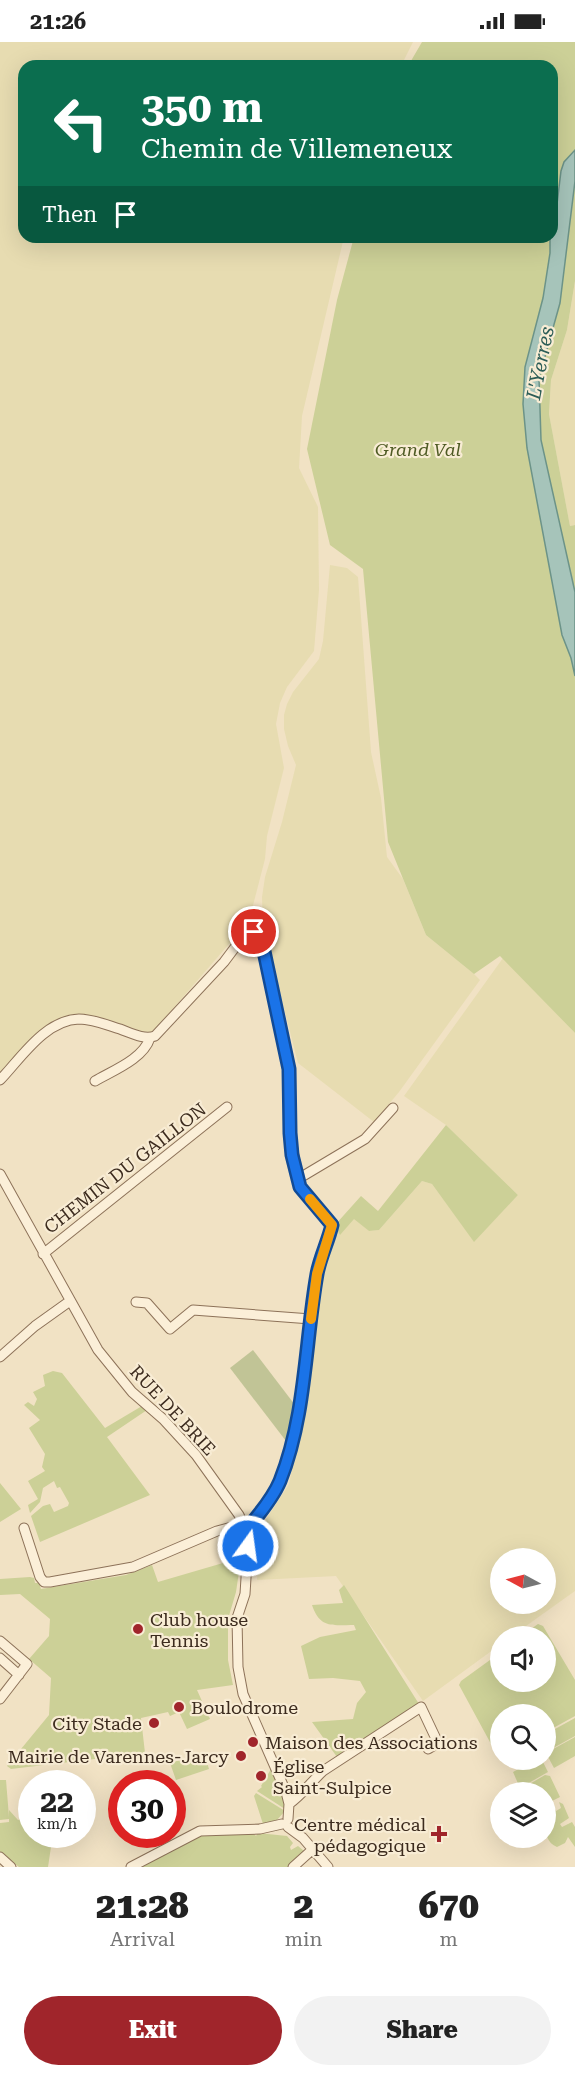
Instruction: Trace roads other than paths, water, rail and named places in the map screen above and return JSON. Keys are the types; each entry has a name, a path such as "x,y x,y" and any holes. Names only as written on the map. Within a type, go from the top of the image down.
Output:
{"street":[{"path":"0,1080 44,1034 57,1024 70,1020 81,1019 95,1022 150,1038 161,1032 243,938 248,933 254,932 260,935 262,942 289,1069 290,1133 300,1187 332,1225 317,1274 299,1406 291,1442 279,1482 256,1518 244,1527 217,1531 133,1567 50,1582 44,1582 40,1577 24,1528"},
{"path":"95,1081 134,1058 148,1046 150,1038"},
{"name":"CHEMIN DU GAILLON","path":"43,1254 227,1107"},
{"path":"298,1179 365,1139 393,1108"},
{"name":"RUE DE BRIE","path":"0,1174 98,1350 118,1376 163,1419 196,1455 239,1515 248,1546 248,1578 237,1618 239,1677 243,1694 289,1804 286,1823"},
{"path":"0,1358 35,1326 70,1301"},
{"path":"136,1302 147,1303 170,1329 193,1310 311,1319"},
{"path":"0,1641 27,1664 0,1699"},
{"path":"0,1658 19,1675"},
{"path":"289,1804 300,1797 310,1782 323,1771 421,1707 438,1743 428,1749"},
{"path":"130,1867 200,1831 261,1829 286,1823 328,1867"},
{"path":"293,1867 313,1849"},
{"path":"0,1857 11,1867"}],"water":[{"name":"L'Yerres","path":"575,150 575,181 560,303 539,378 541,440 575,592 575,676 562,635 527,448 523,404 525,367 543,298 550,243 558,243 558,196 564,162"}],"place":[{"name":"Club house Tennis","path":"138,1629"},
{"name":"Boulodrome","path":"179,1707"},
{"name":"City Stade","path":"154,1723"},
{"name":"Maison des Associations","path":"253,1742"},
{"name":"Mairie de Varennes-Jarcy","path":"241,1756"},
{"name":"Église Saint-Sulpice","path":"261,1776"},
{"name":"Centre médical pédagogique","path":"439,1834"}],"park label":[{"name":"Grand Val","path":"418,449"}]}
